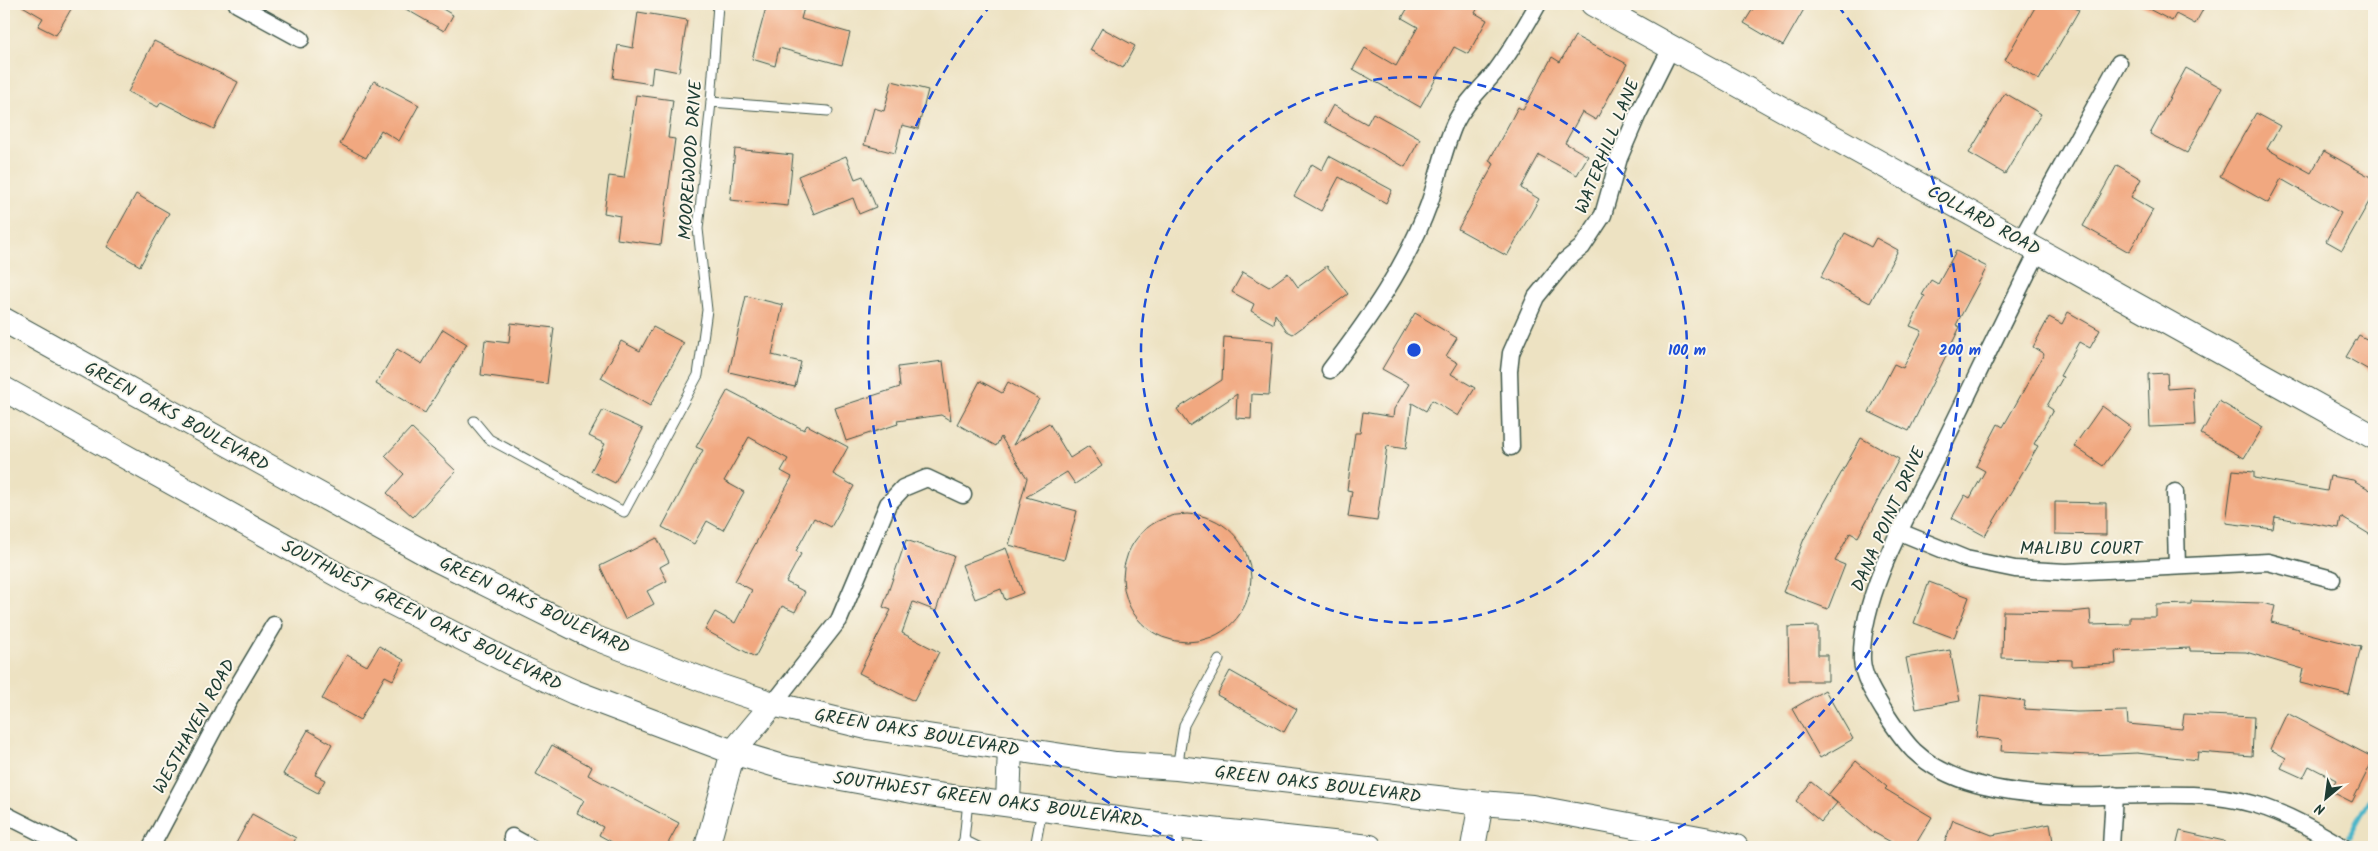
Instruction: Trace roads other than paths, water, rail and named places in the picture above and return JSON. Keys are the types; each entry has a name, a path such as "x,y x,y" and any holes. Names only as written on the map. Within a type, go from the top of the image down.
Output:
{"main road":[{"name":"COLLARD ROAD","path":"1593,4 1672,46 2374,438"},
{"name":"GREEN OAKS BOULEVARD","path":"4,320 436,559 593,637 716,685 773,704 867,727 1116,764 1177,768 1481,803 1532,807 1715,841 1736,847"},
{"name":"SOUTHWEST GREEN OAKS BOULEVARD","path":"4,389 347,580 515,666 574,692 733,752 786,768 929,794 1042,808 1178,837 1370,847"},
{"path":"707,847 733,752 773,704"},
{"path":"1008,803 1010,748"},
{"path":"1473,847 1481,803"}],"street":[{"path":"237,4 301,39"},
{"path":"1330,370 1366,324 1386,291 1414,237 1428,204 1441,158 1455,124 1469,100 1513,48 1538,4"},
{"name":"WATERHILL LANE","path":"1511,447 1509,371 1511,353 1536,297 1566,260 1582,247 1603,215 1619,158 1637,116 1672,46"},
{"name":"DANA POINT DRIVE","path":"2119,63 2030,245 1873,592 1865,632 1862,662 1870,689 1900,735 1915,752 1969,784 2046,795 2184,796 2225,799 2257,805 2293,819 2343,847"},
{"path":"773,704 839,620 888,504 903,488 927,478 962,495"},
{"path":"2175,492 2177,566"},
{"name":"MALIBU COURT","path":"1900,532 1966,559 2015,569 2066,572 2268,562 2332,579"},
{"name":"WESTHAVEN ROAD","path":"151,847 227,704 274,625"},
{"path":"2111,847 2114,796"},
{"path":"4,814 68,847"},
{"path":"512,837 530,847"}],"lane":[{"name":"MOOREWOOD DRIVE","path":"474,421 489,439 624,512 698,375 707,310 698,229 711,102 718,4"},
{"path":"711,102 828,111"},
{"path":"1177,768 1184,725 1219,660"},
{"path":"968,798 962,844 978,847"},
{"path":"1035,847 1042,808"}],"waterway":[{"path":"2349,836 2374,791"}]}
